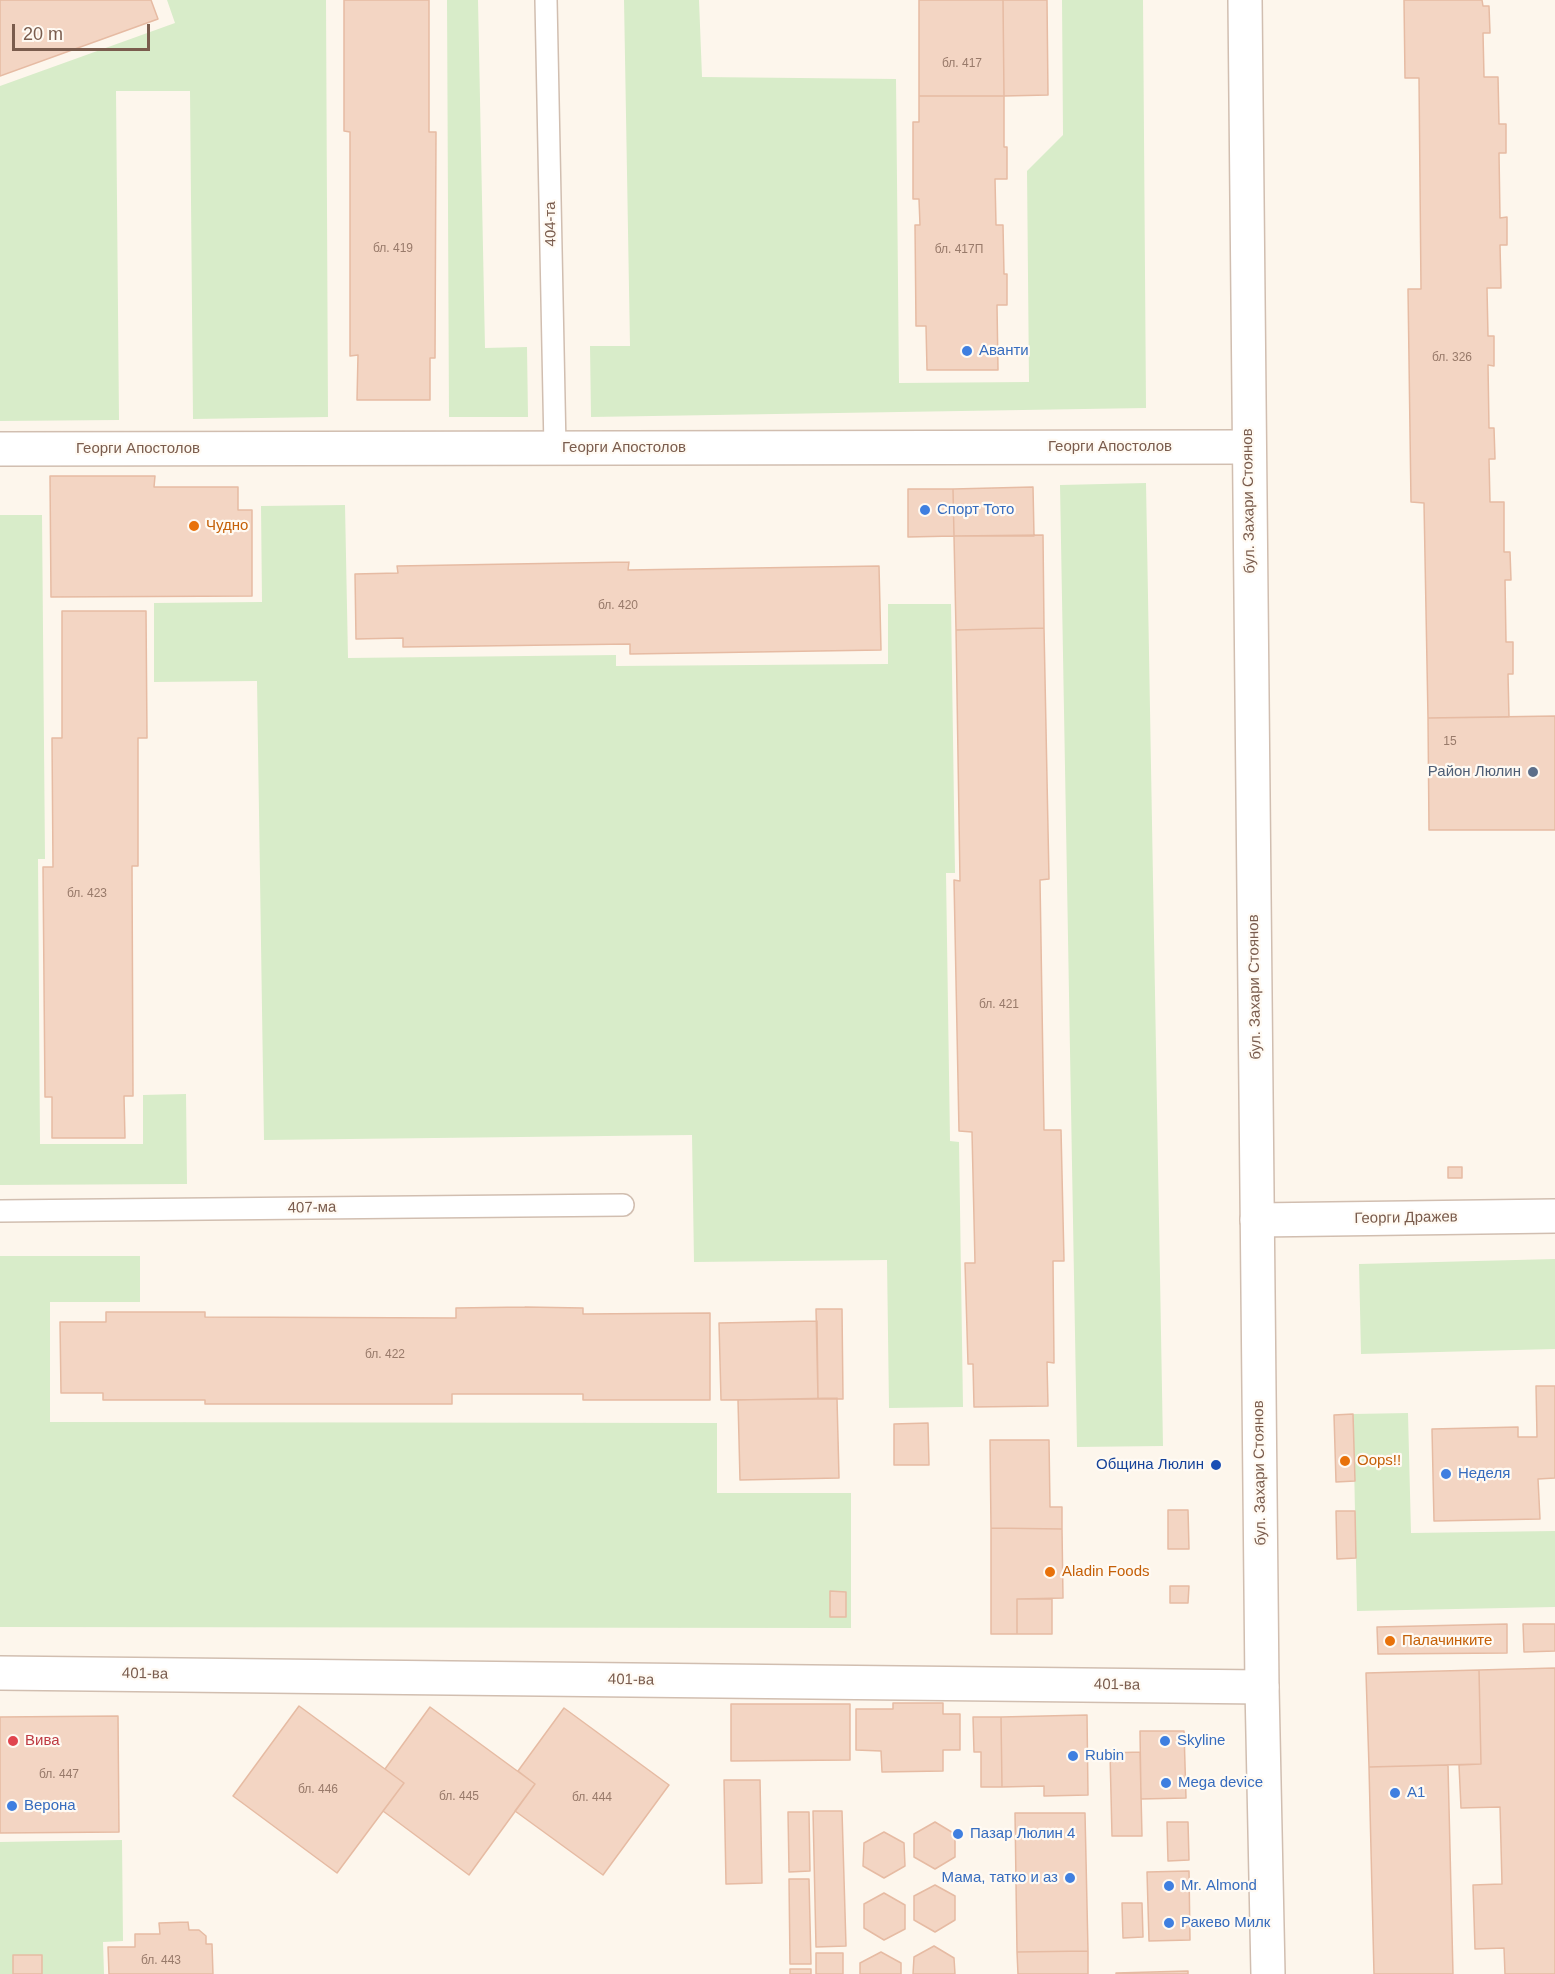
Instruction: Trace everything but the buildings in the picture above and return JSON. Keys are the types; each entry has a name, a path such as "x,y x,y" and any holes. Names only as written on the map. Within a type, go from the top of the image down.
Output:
{"street":[{"name":"бул. Захари Стоянов","path":"1245,0 1262,1687 1268,1974"},
{"name":"Георги Апостолов","path":"0,449 1248,447"},
{"name":"Георги Дражев","path":"1257,1220 1555,1216"},
{"name":"401-ва","path":"0,1673 1262,1687"}],"lane":[{"name":"404-та","path":"546,0 555,448"},
{"name":"407-ма","path":"0,1211 623,1205"}],"green space":[{"path":"167,0 326,0 328,417 193,419 190,91 116,91 119,420 0,421 0,86 175,23"},
{"path":"447,0 478,0 485,348 527,347 528,417 449,417"},
{"path":"624,0 699,0 702,77 896,79 899,383 1029,382 1027,171 1063,135 1062,0 1143,0 1146,408 591,417 590,346 630,346"},
{"path":"1146,483 1163,1446 1077,1447 1060,485"},
{"path":"345,505 348,658 616,655 616,666 888,664 888,604 951,604 955,873 946,873 950,1141 959,1142 963,1407 889,1408 887,1260 694,1262 692,1135 264,1140 257,681 154,682 154,603 262,602 261,506"},
{"path":"0,515 42,515 45,859 38,859 40,1144 143,1144 143,1095 186,1094 187,1184 0,1185"},
{"path":"0,1256 140,1256 140,1302 50,1302 50,1422 717,1423 717,1493 851,1493 851,1628 0,1627"},
{"path":"1555,1259 1555,1349 1361,1354 1359,1264"},
{"path":"1408,1413 1411,1533 1555,1531 1555,1607 1357,1611 1353,1414"},
{"path":"122,1840 123,1941 103,1942 104,1974 0,1974 0,1842"}],"place":[{"name":"Аванти","path":"967,351"},
{"name":"Спорт Тото","path":"925,510"},
{"name":"Чудно","path":"194,526"},
{"name":"Район Люлин","path":"1533,772"},
{"name":"Oops!!","path":"1345,1461"},
{"name":"Община Люлин","path":"1216,1465"},
{"name":"Неделя","path":"1446,1474"},
{"name":"Aladin Foods","path":"1050,1572"},
{"name":"Палачинките","path":"1390,1641"},
{"name":"Вива","path":"13,1741"},
{"name":"Skyline","path":"1165,1741"},
{"name":"Rubin","path":"1073,1756"},
{"name":"Mega device","path":"1166,1783"},
{"name":"A1","path":"1395,1793"},
{"name":"Верона","path":"12,1806"},
{"name":"Пазар Люлин 4","path":"958,1834"},
{"name":"Мама, татко и аз","path":"1070,1878"},
{"name":"Mr. Almond","path":"1169,1886"},
{"name":"Ракево Милк","path":"1169,1923"}]}
